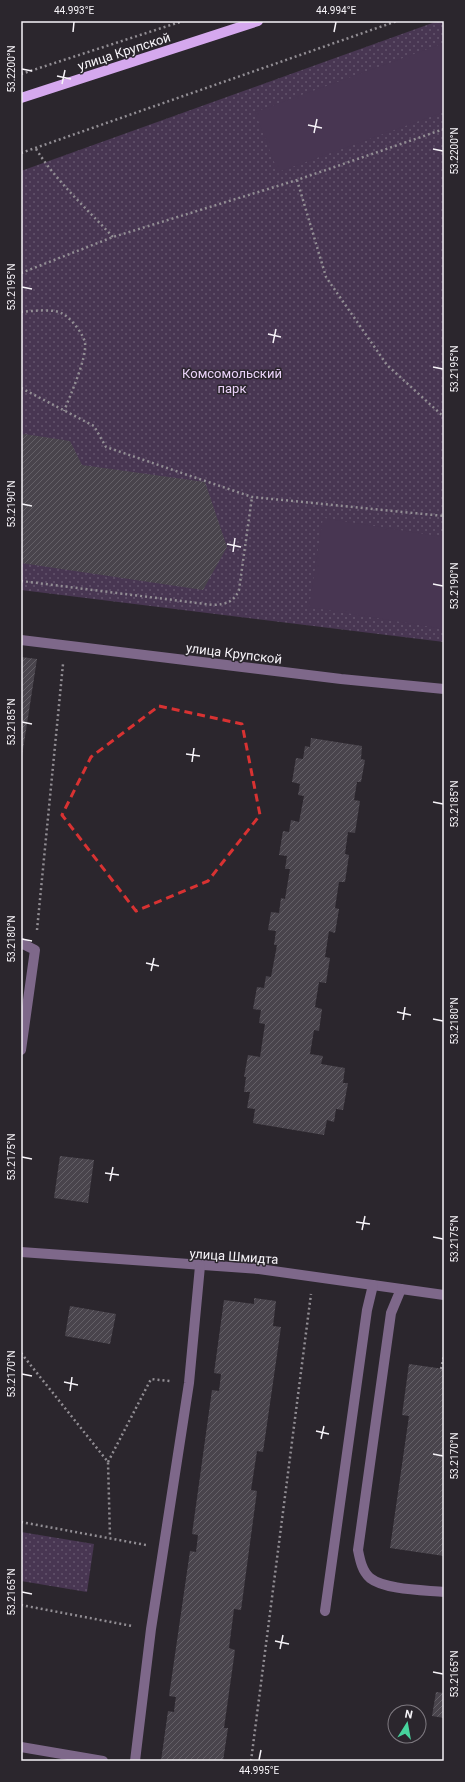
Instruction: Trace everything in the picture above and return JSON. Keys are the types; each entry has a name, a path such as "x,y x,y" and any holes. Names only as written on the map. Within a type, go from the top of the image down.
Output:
{"main road":[{"name":"улица Крупской","path":"21,98 258,21"}],"street":[{"name":"улица Крупской","path":"21,640 342,679 444,689"},
{"path":"21,942 34,950 21,1050"},
{"name":"улица Шмидта","path":"21,1252 200,1266 259,1269 444,1295"},
{"path":"135,1761 162,1548 188,1383 200,1266"},
{"path":"326,1611 367,1310 373,1285"},
{"path":"401,1289 392,1313 358,1550 361,1565 370,1578 381,1584 444,1592"},
{"path":"21,1747 103,1761"}],"path":[{"path":"21,74 183,21"},
{"path":"21,154 397,21"},
{"path":"21,273 113,237 297,180 444,129"},
{"path":"36,149 44,163 113,237"},
{"path":"297,180 326,277 387,365 444,417"},
{"path":"21,312 45,310 63,313 76,326 85,343 80,369 64,411"},
{"path":"21,388 94,426 106,447 252,497 444,516"},
{"path":"21,581 213,605 227,604 235,598 238,590 252,497"},
{"path":"34,950 64,646"},
{"path":"251,1761 314,1276"},
{"path":"21,1353 108,1462"},
{"path":"441,1369 444,1355"},
{"path":"110,1538 108,1462 151,1379 188,1383"},
{"path":"21,1522 162,1548"},
{"path":"21,1605 151,1629"}],"highlighted area":[{"path":"159,706 242,724 260,815 208,881 136,911 62,815 91,757"}],"green space":[{"name":"Комсомольский парк","path":"438,21 444,21 444,642 21,590 21,171"},
{"path":"444,43 444,112 278,172 255,112"},
{"path":"323,518 444,537 444,629 309,607"},
{"path":"21,1532 94,1544 87,1592 21,1581"}],"building":[{"path":"24,434 70,441 82,465 205,482 227,547 203,590 21,563 21,437"},
{"path":"21,657 37,659 22,756 21,756"},
{"path":"311,738 362,746 361,759 365,760 361,782 357,782 354,800 360,801 355,833 348,832 345,854 349,855 345,882 339,882 335,908 339,909 335,933 329,931 325,957 330,958 326,983 319,982 315,1007 322,1009 319,1031 314,1030 310,1054 323,1056 321,1064 345,1068 343,1083 348,1083 343,1110 336,1109 334,1122 327,1120 324,1135 253,1123 255,1109 247,1108 250,1092 244,1092 246,1077 244,1077 248,1055 260,1057 265,1024 259,1023 261,1010 253,1009 257,987 264,988 266,976 271,977 277,945 274,945 276,931 268,930 271,912 279,913 281,898 285,899 290,869 285,869 287,856 279,855 283,831 289,832 291,820 299,822 304,796 298,795 300,784 292,782 296,758 303,759 305,746 310,747"},
{"path":"60,1156 94,1160 88,1203 54,1198"},
{"path":"254,1298 276,1301 273,1326 281,1327 263,1452 257,1451 251,1490 257,1491 241,1610 234,1609 229,1648 235,1650 224,1728 228,1728 223,1761 161,1761 168,1711 174,1712 176,1697 169,1696 190,1551 196,1552 198,1535 192,1534 212,1390 219,1391 221,1374 214,1373 224,1300 254,1304"},
{"path":"70,1306 116,1314 110,1344 65,1336"},
{"path":"409,1364 444,1369 444,1556 390,1548 409,1416 402,1415"},
{"path":"436,1692 444,1693 444,1718 432,1716"}]}
